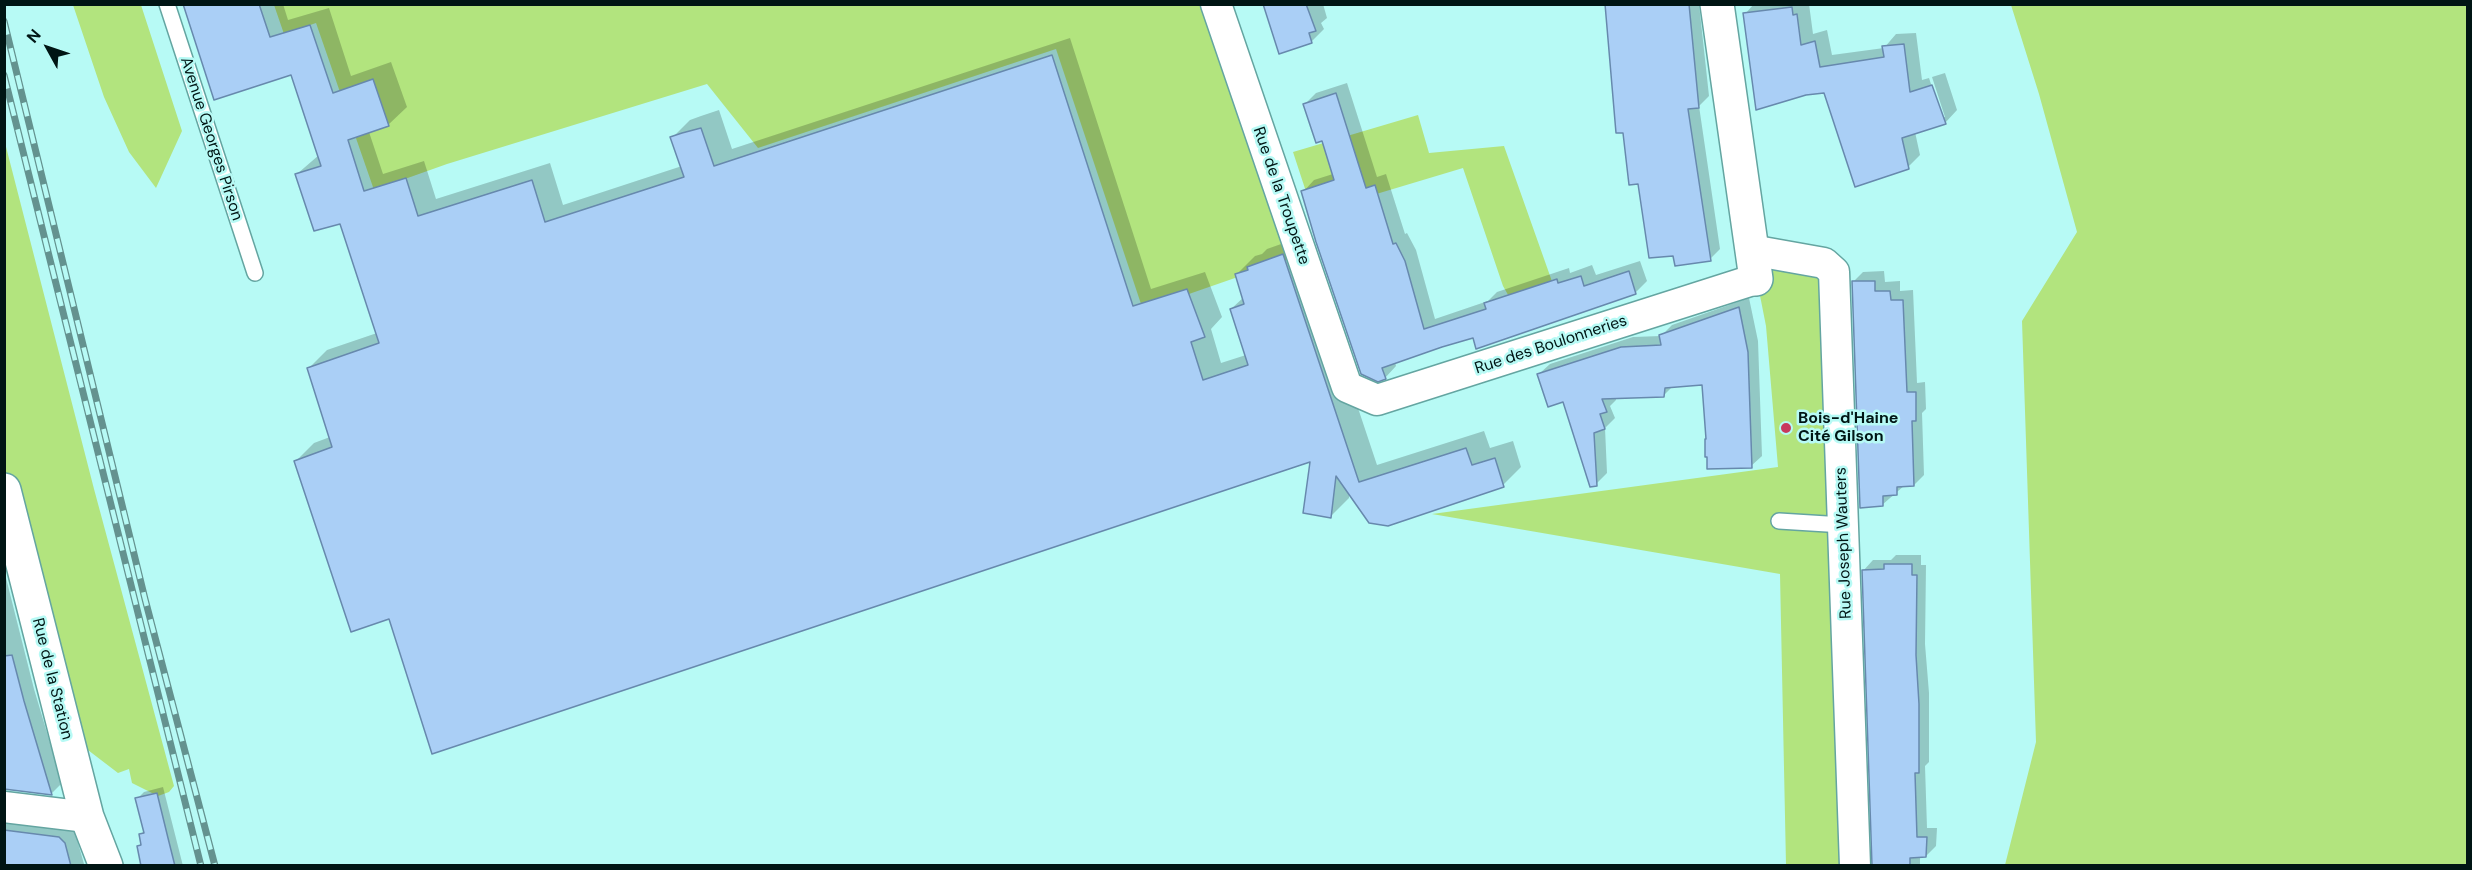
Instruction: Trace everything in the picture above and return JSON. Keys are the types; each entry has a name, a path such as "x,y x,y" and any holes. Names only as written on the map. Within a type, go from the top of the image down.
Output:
{"street":[{"name":"Rue de la Troupette","path":"1216,4 1347,387"},
{"path":"1717,4 1754,265"},
{"name":"Rue Joseph Wauters","path":"1754,265 1824,263 1834,272 1855,866"},
{"name":"Rue des Boulonneries","path":"1347,387 1377,400 1754,265"},
{"name":"Rue de la Station","path":"4,490 87,817 106,866"},
{"path":"4,807 87,817"}],"lane":[{"name":"Avenue Georges Pirson","path":"167,4 255,273"},
{"path":"1779,521 1843,525"}],"green space":[{"path":"73,5 141,5 182,131 156,188 129,152 104,97"},
{"path":"274,5 1216,5 1301,255 1143,310 1056,49 758,148 707,84 447,164 374,190 316,23 284,34"},
{"path":"2011,5 2467,5 2467,865 2005,865 2036,742 2022,321 2077,232 2039,94"},
{"path":"1418,115 1429,153 1504,146 1554,287 1511,300 1503,286 1463,168 1313,213 1293,152"},
{"path":"4,139 94,489 174,786 169,792 158,796 132,783 129,769 118,773 84,747 5,490"},
{"path":"1751,250 1824,263 1855,865 1786,865 1780,574 1432,514 1778,467 1766,326"}],"building":[{"path":"183,4 259,4 270,37 310,25 333,93 373,79 389,126 348,140 364,191 406,178 418,216 532,180 545,222 684,177 670,137 682,133 701,128 714,166 1052,55 1133,306 1187,289 1205,337 1191,342 1203,380 1248,365 1230,309 1244,304 1235,274 1248,270 1247,267 1283,254 1359,482 1466,448 1472,465 1495,458 1504,487 1388,526 1369,523 1336,476 1331,518 1303,513 1310,462 432,754 389,619 351,632 294,461 332,447 307,368 379,343 340,224 314,231 295,174 321,166 291,75 214,100"},
{"path":"1263,4 1306,4 1316,31 1309,33 1312,43 1279,54"},
{"path":"1605,4 1689,4 1699,108 1688,109 1711,261 1675,266 1673,256 1649,258 1638,184 1629,185 1623,133 1616,133"},
{"path":"1792,7 1793,15 1797,14 1801,45 1815,41 1820,67 1884,57 1882,46 1904,44 1910,92 1932,85 1946,124 1902,138 1909,169 1855,187 1824,93 1806,95 1756,110 1743,13"},
{"path":"1336,93 1366,188 1375,185 1393,244 1396,243 1405,261 1424,329 1486,309 1484,303 1557,279 1558,283 1581,276 1584,286 1629,271 1636,294 1476,349 1473,338 1442,347 1382,368 1386,379 1378,382 1361,374 1301,191 1334,180 1322,141 1316,143 1303,104"},
{"path":"1852,281 1875,281 1875,291 1890,291 1891,300 1903,300 1907,392 1916,392 1916,421 1912,421 1914,486 1897,487 1897,495 1883,496 1883,506 1860,508"},
{"path":"1739,307 1748,352 1752,468 1707,469 1702,385 1665,388 1664,397 1602,399 1607,412 1600,414 1605,429 1594,433 1597,486 1590,487 1563,402 1548,407 1537,374 1621,347 1661,345 1659,335"},
{"path":"1884,564 1912,564 1912,575 1917,575 1916,655 1919,773 1915,773 1917,837 1927,837 1926,857 1910,858 1910,866 1872,866 1862,570 1884,569"},
{"path":"12,655 52,795 4,789 4,656"},
{"path":"157,793 175,866 141,866 137,846 141,845 139,834 144,833 135,798"},
{"path":"4,830 59,837 65,843 71,866 4,866"}],"railway":[{"path":"4,21 145,599 215,866"},
{"path":"4,75 201,866"}],"place":[{"name":"Bois-d'Haine Cité Gilson","path":"1786,428"}]}
